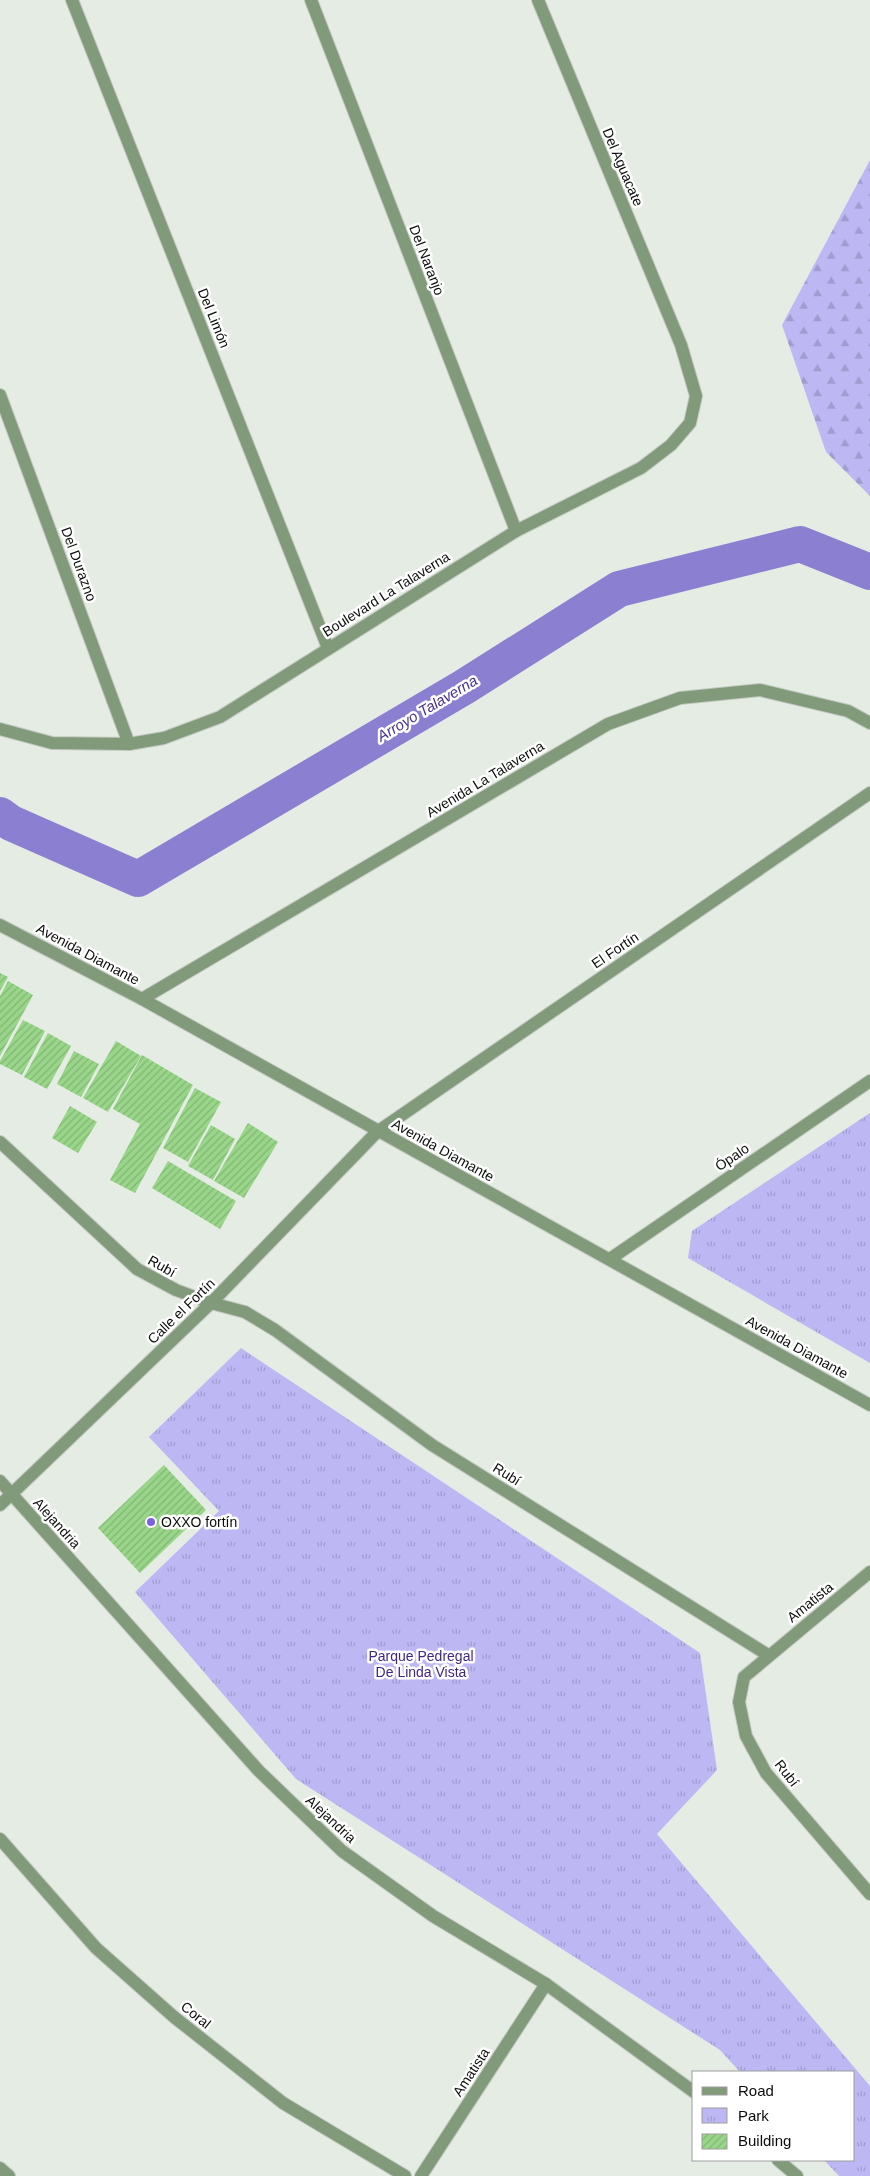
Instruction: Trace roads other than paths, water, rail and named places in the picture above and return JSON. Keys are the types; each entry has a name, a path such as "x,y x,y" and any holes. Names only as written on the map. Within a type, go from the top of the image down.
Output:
{"street":[{"name":"Del Limón","path":"72,0 328,648"},
{"name":"Del Naranjo","path":"311,0 516,531"},
{"name":"Del Aguacate","path":"538,0 681,345"},
{"name":"Boulevard La Talaverna","path":"0,729 52,742 129,744 164,738 220,717 516,531 641,468 671,445 690,423 696,396 681,345"},
{"name":"Del Durazno","path":"0,395 129,744"},
{"name":"Avenida La Talaverna","path":"142,999 608,724 680,698 760,690 848,711 870,723"},
{"name":"El Fortín","path":"377,1132 870,793"},
{"name":"Avenida Diamante","path":"0,925 142,999 377,1132 610,1258 870,1405"},
{"name":"Ópalo","path":"610,1258 870,1081"},
{"name":"Calle el Fortín","path":"0,1505 211,1304 377,1132"},
{"name":"Rubí","path":"0,1142 137,1269 176,1290 211,1304 245,1312 275,1330 432,1445 768,1655 744,1677 738,1702 746,1736 766,1773 870,1894"},
{"name":"Alejandria","path":"0,1481 259,1771 342,1851 433,1916 546,1984 692,2091"},
{"name":"Amatista","path":"768,1655 870,1572"},
{"name":"Coral","path":"0,1839 96,1948 174,2017 283,2103 405,2176"},
{"name":"Amatista","path":"420,2176 546,1984"},
{"path":"779,2161 797,2176"},
{"path":"0,2168 9,2176"}],"waterway":[{"name":"Arroyo Talaverna","path":"0,815 11,823 138,879 464,687 619,589 800,544 870,572"}],"place":[{"name":"OXXO fortín","path":"151,1522"}],"park label":[{"name":"Parque Pedregal De Linda Vista","path":"421,1664"}]}
